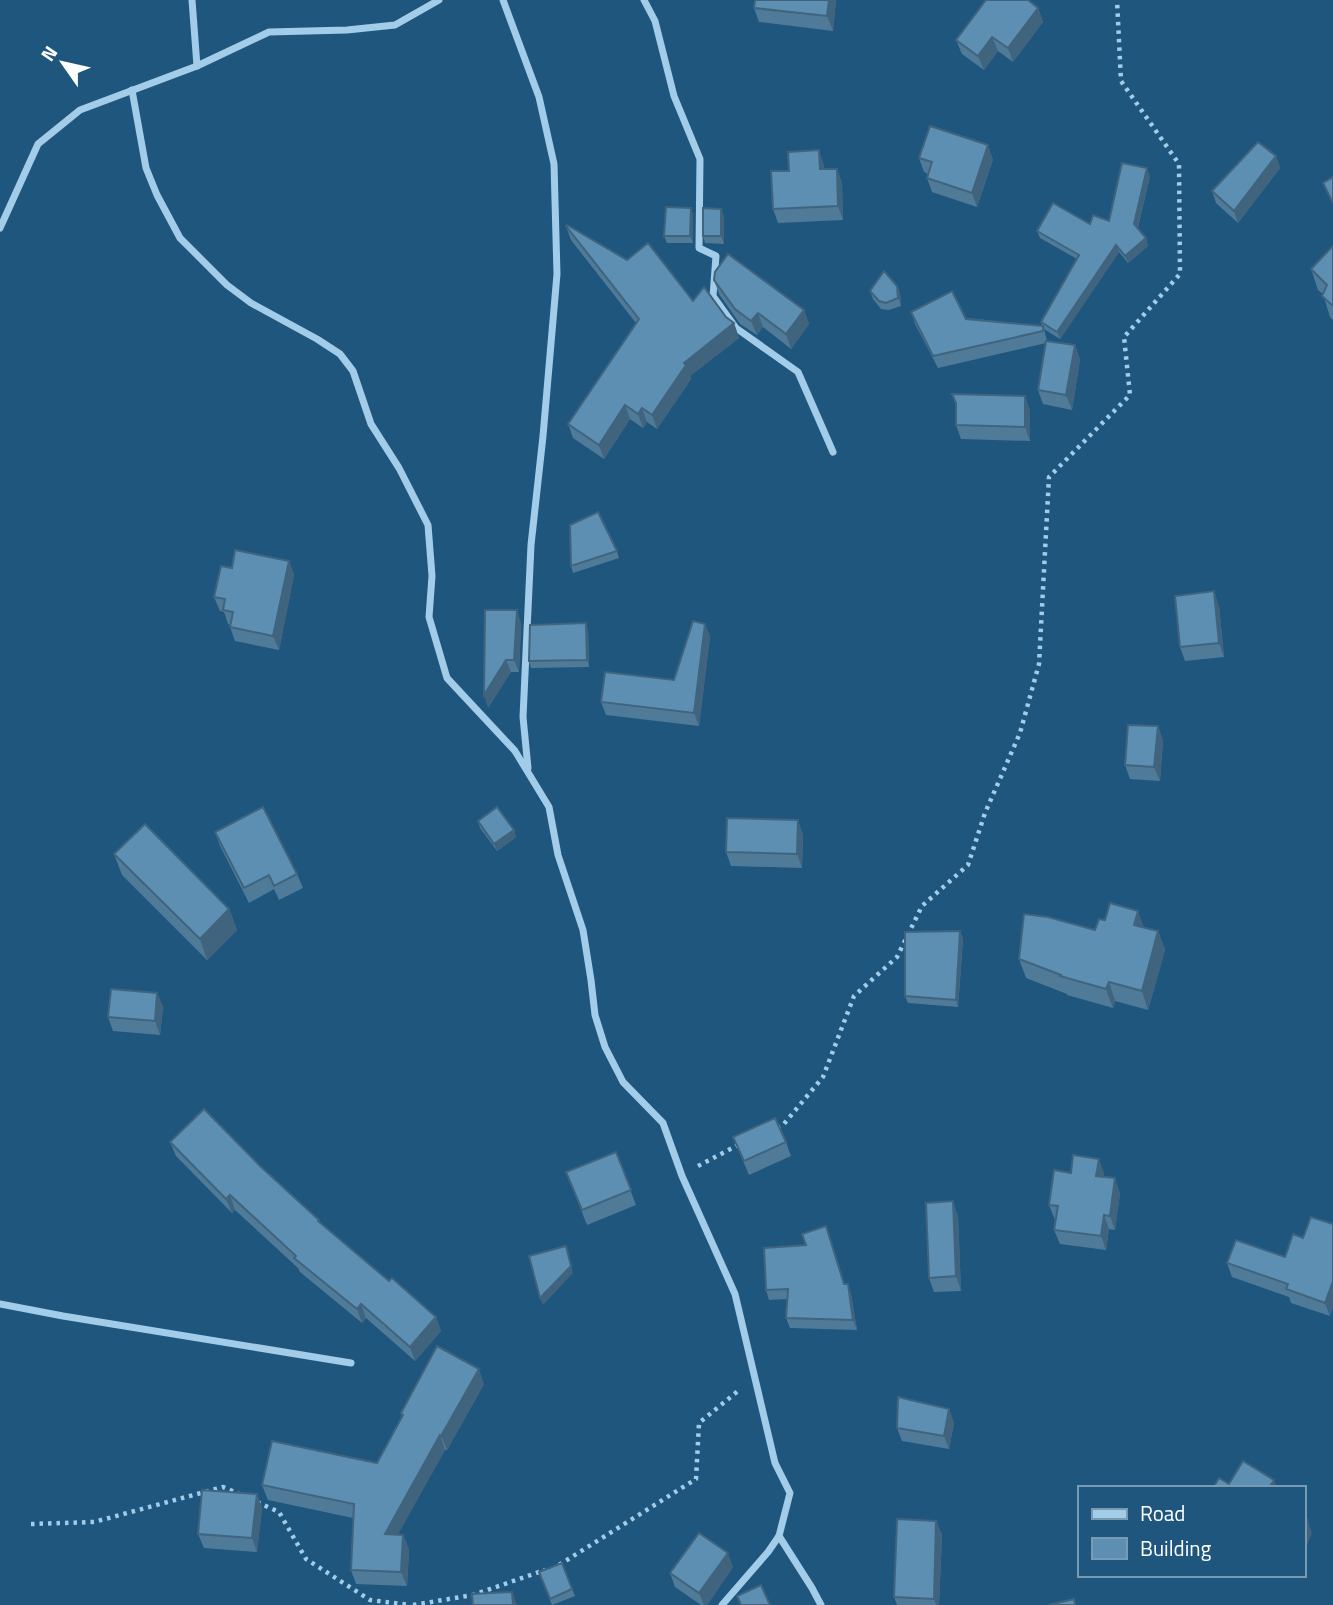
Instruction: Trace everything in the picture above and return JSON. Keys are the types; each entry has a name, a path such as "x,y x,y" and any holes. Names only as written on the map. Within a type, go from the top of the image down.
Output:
{"street":[{"path":"192,0 197,66"},
{"path":"0,228 38,144 80,110 197,66 270,32 347,30 394,25 439,0"},
{"path":"503,0 539,97 554,164 557,274 531,545 523,717 528,772"},
{"path":"644,0 655,21 674,96 700,159 699,248 716,256 713,296 736,328 798,372 833,452"},
{"path":"132,90 146,168 180,238 227,285 251,303 340,354 353,371 371,424 399,468 428,525 432,576 429,617 447,678 515,751 549,807 558,855 583,930 595,1015 605,1047 623,1082 663,1123 682,1175 734,1294 775,1463 790,1493 779,1536 722,1605"},
{"path":"0,1304 63,1317 351,1363"},
{"path":"779,1536 821,1605"}],"path":[{"path":"773,1129 783,1125 823,1077 854,996 897,957 922,906 968,865 985,813 1020,733 1040,664 1049,477 1130,396 1124,337 1180,274 1179,164 1121,81 1116,0"},
{"path":"682,1175 743,1142"},
{"path":"558,1566 696,1479 699,1423 755,1376"},
{"path":"30,1524 94,1522 223,1487 245,1497"},
{"path":"256,1502 279,1512 306,1559 370,1600 412,1605 473,1595 546,1570"}],"building":[{"path":"755,0 829,0 827,16 754,8"},
{"path":"986,0 1028,0 1038,8 1008,48 992,37 978,56 956,40"},
{"path":"930,126 988,145 972,193 927,178 932,162 919,158"},
{"path":"1258,142 1276,156 1234,211 1212,191"},
{"path":"819,150 820,169 837,169 838,206 773,209 771,171 789,171 788,152"},
{"path":"1122,163 1147,168 1134,224 1146,238 1125,256 1116,245 1057,332 1041,322 1079,255 1037,231 1053,203 1090,224 1093,215 1109,221"},
{"path":"1333,177 1333,203 1323,183"},
{"path":"666,207 691,208 690,236 664,236"},
{"path":"703,208 721,209 721,236 703,236"},
{"path":"567,225 627,260 648,243 693,301 704,287 726,317 734,323 684,363 686,365 652,415 642,408 638,414 625,405 599,445 568,424 639,319"},
{"path":"1333,246 1333,306 1322,296 1327,285 1311,269"},
{"path":"728,254 804,310 786,334 758,313 751,321 735,309 714,280 715,272"},
{"path":"884,271 897,286 898,298 886,303 879,301 870,291"},
{"path":"952,291 966,319 1043,326 1043,331 933,356 911,312"},
{"path":"1046,341 1075,345 1066,395 1038,390"},
{"path":"952,394 1025,396 1025,427 956,425 956,403"},
{"path":"598,512 617,551 571,566 570,525"},
{"path":"235,550 289,561 273,636 230,627 233,612 223,610 225,599 214,597 221,566 232,568"},
{"path":"1214,591 1219,643 1180,647 1175,596"},
{"path":"485,610 517,610 514,660 506,660 484,695"},
{"path":"693,621 705,624 694,713 601,702 605,672 674,680"},
{"path":"586,623 587,660 529,661 530,625"},
{"path":"1128,725 1158,726 1154,767 1125,765"},
{"path":"263,807 297,874 274,886 269,875 244,888 215,832"},
{"path":"497,807 514,830 494,844 478,821"},
{"path":"727,818 798,820 797,854 726,852"},
{"path":"145,824 229,909 200,939 114,854"},
{"path":"1110,903 1138,911 1134,925 1158,931 1142,991 1109,982 1106,989 1060,976 1019,959 1024,914 1048,917 1095,930 1099,919 1105,920"},
{"path":"960,931 956,1000 905,996 905,932"},
{"path":"111,989 157,993 155,1021 108,1017"},
{"path":"204,1109 318,1221 389,1281 392,1278 436,1317 410,1347 361,1304 357,1309 294,1258 296,1256 230,1195 226,1199 170,1142"},
{"path":"775,1118 786,1142 744,1161 733,1137"},
{"path":"616,1152 631,1190 582,1210 566,1172"},
{"path":"1073,1155 1099,1159 1096,1176 1115,1178 1110,1216 1104,1215 1101,1236 1054,1230 1058,1206 1049,1205 1054,1170 1071,1173"},
{"path":"953,1201 956,1276 929,1278 926,1203"},
{"path":"1311,1217 1333,1224 1333,1281 1325,1303 1286,1289 1288,1284 1227,1263 1236,1240 1285,1257 1293,1234 1303,1238"},
{"path":"826,1226 844,1284 848,1284 853,1320 786,1318 788,1289 766,1290 764,1248 806,1245 802,1234"},
{"path":"566,1246 571,1266 540,1298 529,1256"},
{"path":"437,1346 479,1369 385,1534 403,1535 401,1572 351,1570 354,1504 262,1485 272,1441 377,1463"},
{"path":"898,1397 949,1409 944,1436 897,1428"},
{"path":"1243,1461 1274,1480 1270,1486 1214,1486 1219,1478 1229,1484"},
{"path":"202,1490 257,1494 252,1538 198,1534"},
{"path":"897,1519 936,1521 934,1599 894,1597"},
{"path":"699,1533 728,1553 699,1593 670,1573"},
{"path":"562,1563 572,1589 550,1599 539,1572"},
{"path":"761,1585 770,1605 741,1605 737,1596"},
{"path":"512,1592 513,1605 473,1605 472,1594"},
{"path":"1074,1599 1075,1605 1049,1605"}]}
